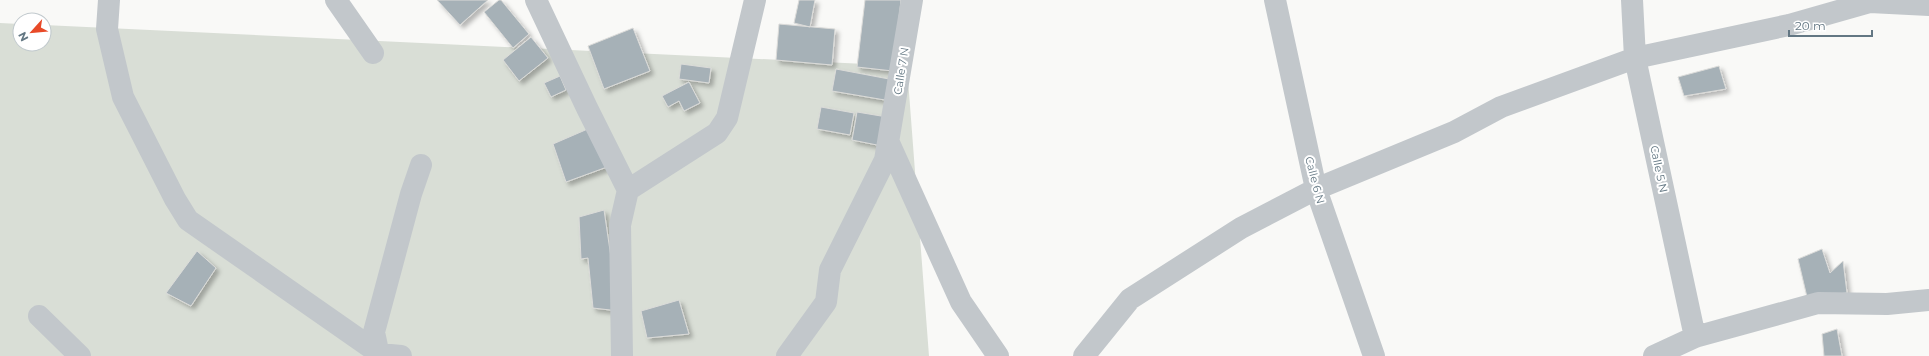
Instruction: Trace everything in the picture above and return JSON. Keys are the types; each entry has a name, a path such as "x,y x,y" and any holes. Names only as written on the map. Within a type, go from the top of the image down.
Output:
{"street":[{"path":"109,0 107,29 123,97 175,199 188,220 379,355 401,356"},
{"path":"336,0 373,53"},
{"path":"536,0 628,190 620,225 622,356"},
{"path":"628,190 717,133 727,118 755,0"},
{"name":"Calle 7 N","path":"787,356 826,302 830,270 885,160 912,0"},
{"name":"Calle 6 N","path":"1275,0 1316,189 1374,356"},
{"name":"Calle 5 N","path":"1632,0 1635,58 1695,337"},
{"path":"1084,356 1130,299 1241,228 1316,189 1454,132 1501,107 1635,58 1789,25 1870,2 1929,5"},
{"path":"889,143 961,302 998,356"},
{"path":"379,355 374,332 411,194 421,165"},
{"path":"1654,356 1695,337 1818,303 1888,304 1929,300"},
{"path":"39,316 80,356"},
{"path":"618,356 637,356"}],"shaded area":[{"path":"0,23 12,24 12,52 52,52 52,25 907,66 929,356 0,356"}],"building":[{"path":"437,0 488,0 460,25"},
{"path":"501,0 529,34 513,48 484,12"},
{"path":"799,0 815,0 810,27 794,23"},
{"path":"865,0 901,0 893,71 857,67"},
{"path":"779,24 835,29 832,65 776,60"},
{"path":"633,28 650,71 604,89 588,46"},
{"path":"531,37 548,58 519,81 503,60"},
{"path":"681,64 711,68 709,83 679,79"},
{"path":"1719,66 1726,89 1684,96 1678,77"},
{"path":"836,69 889,79 885,100 832,91"},
{"path":"560,76 566,90 551,97 544,83"},
{"path":"689,82 700,103 684,111 679,101 668,107 662,96"},
{"path":"821,107 854,113 850,135 817,129"},
{"path":"857,112 887,117 882,146 852,140"},
{"path":"590,128 607,167 566,182 553,144"},
{"path":"604,210 619,311 593,308 588,258 581,259 579,217"},
{"path":"1822,249 1830,273 1843,261 1847,293 1807,297 1798,259"},
{"path":"197,251 216,268 191,306 166,293"},
{"path":"679,300 689,334 647,338 641,311"},
{"path":"1837,329 1842,356 1824,356 1822,334"}]}
